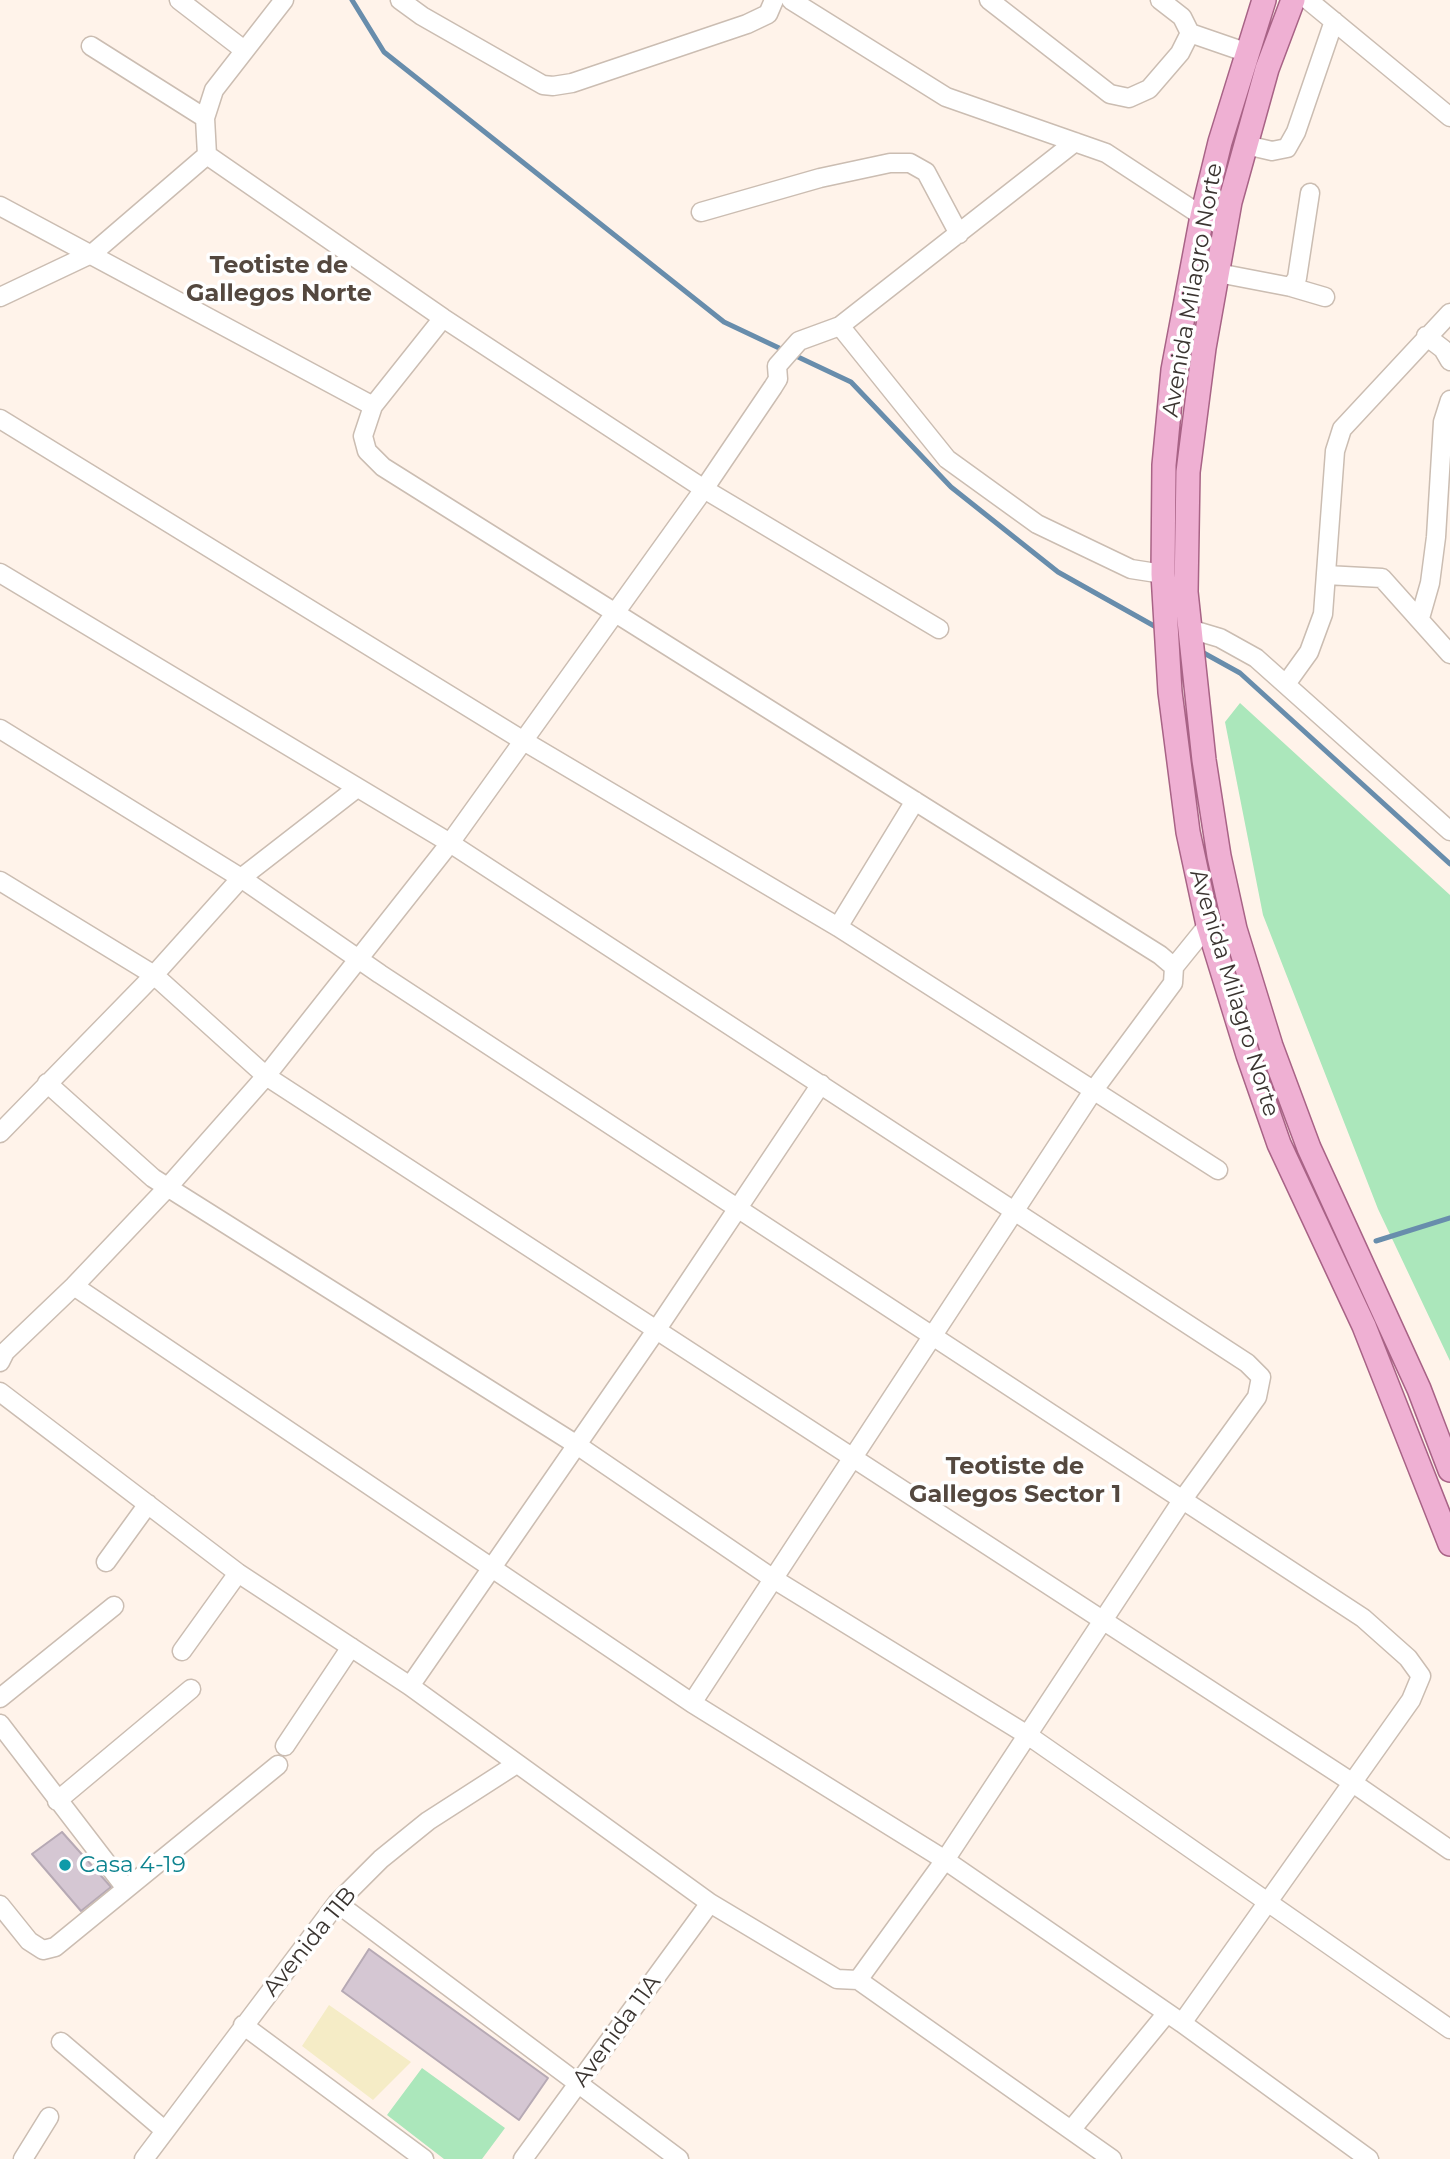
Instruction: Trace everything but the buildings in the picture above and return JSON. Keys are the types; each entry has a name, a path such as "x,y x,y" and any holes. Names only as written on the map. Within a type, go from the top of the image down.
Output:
{"main road":[{"name":"Avenida Milagro Norte","path":"1264,0 1202,216 1173,370 1164,465 1163,574 1170,692 1188,832 1208,925 1248,1055 1279,1144 1364,1326 1450,1544"},
{"name":"Avenida Milagro Norte","path":"1293,0 1267,69 1246,145 1217,273 1188,472 1186,592 1204,760 1219,856 1235,929 1271,1046 1309,1148 1419,1389 1450,1470"}],"street":[{"path":"179,0 244,50"},
{"path":"207,156 205,118 214,90 284,0"},
{"path":"400,0 422,16 543,85 553,86 572,83 747,24 768,14 774,0"},
{"path":"790,0 946,97 1106,153 1202,216 1226,228"},
{"path":"989,0 1110,94 1129,98 1149,89 1180,53 1190,33"},
{"path":"1160,0 1182,18 1190,33 1248,53"},
{"path":"1308,0 1450,117"},
{"path":"1246,145 1272,151 1287,148 1296,132 1334,21"},
{"path":"91,46 205,118"},
{"path":"0,1362 5,1352 74,1286 168,1187 266,1076 450,843 704,488 778,379 777,366 799,341 840,326 1075,142"},
{"path":"0,297 93,253 207,156"},
{"path":"207,156 443,318 704,488 939,629"},
{"path":"701,212 820,178 890,163 911,163 926,172 959,234"},
{"path":"1291,286 1297,278 1310,193"},
{"path":"0,205 373,406"},
{"path":"1217,273 1291,286 1325,297"},
{"path":"1286,684 1317,634 1323,614 1335,451 1342,429 1450,313"},
{"path":"443,318 373,406 363,436 367,451 383,467 1160,955 1174,967"},
{"path":"840,326 947,459 1037,524 1131,569 1163,574"},
{"path":"1426,337 1443,349 1450,361"},
{"path":"1420,618 1434,549 1443,422 1450,400"},
{"path":"0,419 522,740 838,927 1218,1170"},
{"path":"0,573 450,843 1247,1363 1261,1377 1257,1397 1183,1499 945,1860 858,1980"},
{"path":"1326,575 1382,578 1450,654"},
{"path":"1190,629 1220,638 1256,657 1450,831"},
{"path":"0,729 241,877 358,959 1363,1618 1408,1658 1420,1675 1412,1700 1353,1783 1267,1902 1175,2018 1071,2130"},
{"path":"0,1133 154,975 241,877 358,788"},
{"path":"838,927 915,801"},
{"path":"0,881 154,975 266,1076 853,1457 1103,1623 1353,1783 1450,1850"},
{"path":"692,1703 1093,1091 1173,983 1174,967 1208,925"},
{"path":"47,1083 153,1178 577,1445 772,1578 1029,1736 1450,2029"},
{"path":"410,1686 657,1329 736,1207 821,1084"},
{"path":"74,1286 692,1703 945,1860 1175,2018 1369,2159"},
{"path":"0,1392 238,1573 410,1686 515,1765 710,1903 837,1979 858,1980 1112,2159"},
{"path":"106,1562 148,1504"},
{"path":"182,1651 238,1573"},
{"path":"0,1698 114,1605"},
{"path":"285,1746 351,1647"},
{"path":"57,1801 191,1689"},
{"path":"0,1724 125,1887"},
{"path":"0,1905 29,1941 43,1950 55,1947 125,1887 278,1765"},
{"name":"Avenida 11B","path":"147,2158 163,2130 337,1903 381,1859 428,1821 515,1765"},
{"path":"337,1903 678,2159"},
{"name":"Avenida 11A","path":"523,2159 710,1903"},
{"path":"243,2025 424,2159"},
{"path":"61,2042 163,2130"},
{"path":"23,2159 49,2117"}],"green space":[{"path":"1240,703 1450,895 1450,1361 1378,1209 1263,915 1225,722"},
{"path":"422,2068 505,2128 482,2159 444,2159 387,2115"}],"sand":[{"path":"329,2005 411,2062 373,2100 302,2046"}],"waterway":[{"path":"352,0 384,52 724,322 851,382 951,487 1058,572 1156,627"},
{"path":"1202,652 1240,673 1450,864"},
{"path":"1376,1241 1450,1218"}],"place":[{"name":"Casa 4-19","path":"65,1865"}],"district":[{"name":"Teotiste de Gallegos Norte","path":"279,280"},
{"name":"Teotiste de Gallegos Sector 1","path":"1015,1481"}]}
